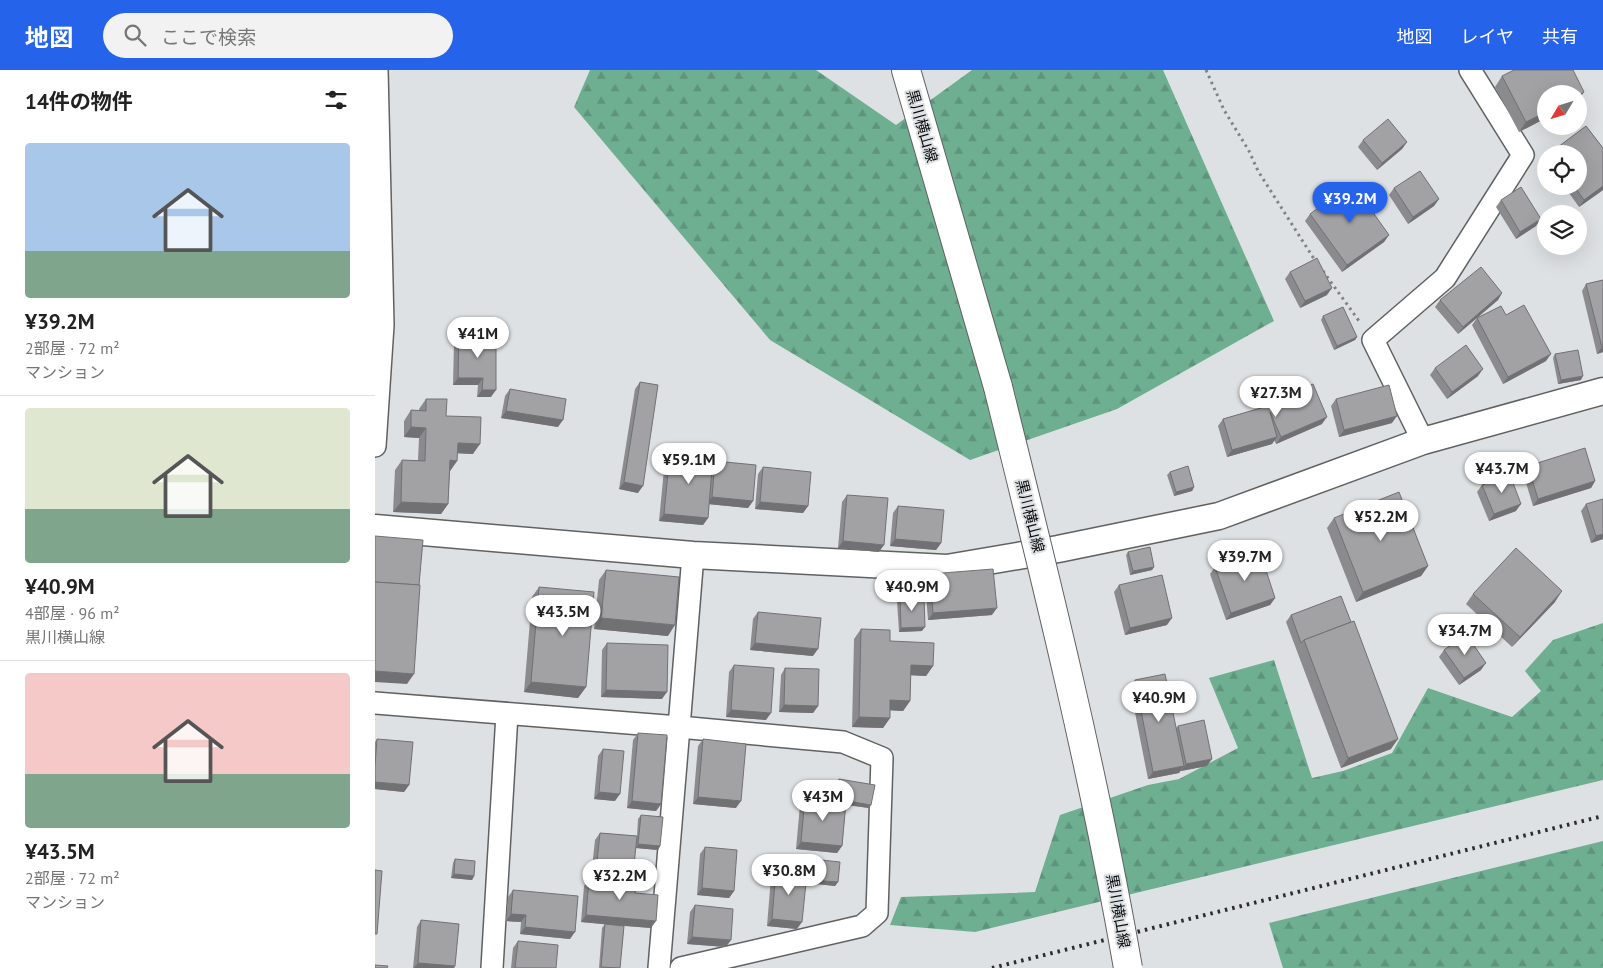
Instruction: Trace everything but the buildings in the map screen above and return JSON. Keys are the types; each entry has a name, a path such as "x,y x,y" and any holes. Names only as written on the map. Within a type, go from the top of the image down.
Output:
{"main road":[{"name":"黒川横山線","path":"906,70 999,387 1048,588 1107,850 1128,968"}],"street":[{"path":"375,446 383,325 377,70"},
{"path":"1423,441 1373,340 1445,278 1523,155 1471,70"},
{"path":"375,528 693,555 947,568 1058,549 1219,516 1423,441 1603,391"},
{"path":"659,968 693,555"},
{"path":"375,703 843,742 882,758 877,913 862,926 681,968"},
{"path":"492,968 507,714"}],"path":[{"path":"1206,70 1224,110 1249,151 1258,170 1312,257 1373,340"}],"green space":[{"path":"590,70 816,70 896,125 972,70 1163,70 1274,321 1117,409 970,460 770,340 574,107"},
{"path":"1603,623 1603,780 975,932 890,925 901,897 1035,892 1060,815 1148,785 1179,779 1238,748 1209,678 1274,660 1312,778 1343,771 1392,753 1428,688 1512,717 1541,691 1525,671 1553,640"},
{"path":"1603,841 1603,968 1283,968 1269,923"}],"railway":[{"path":"992,968 1603,816"}]}
